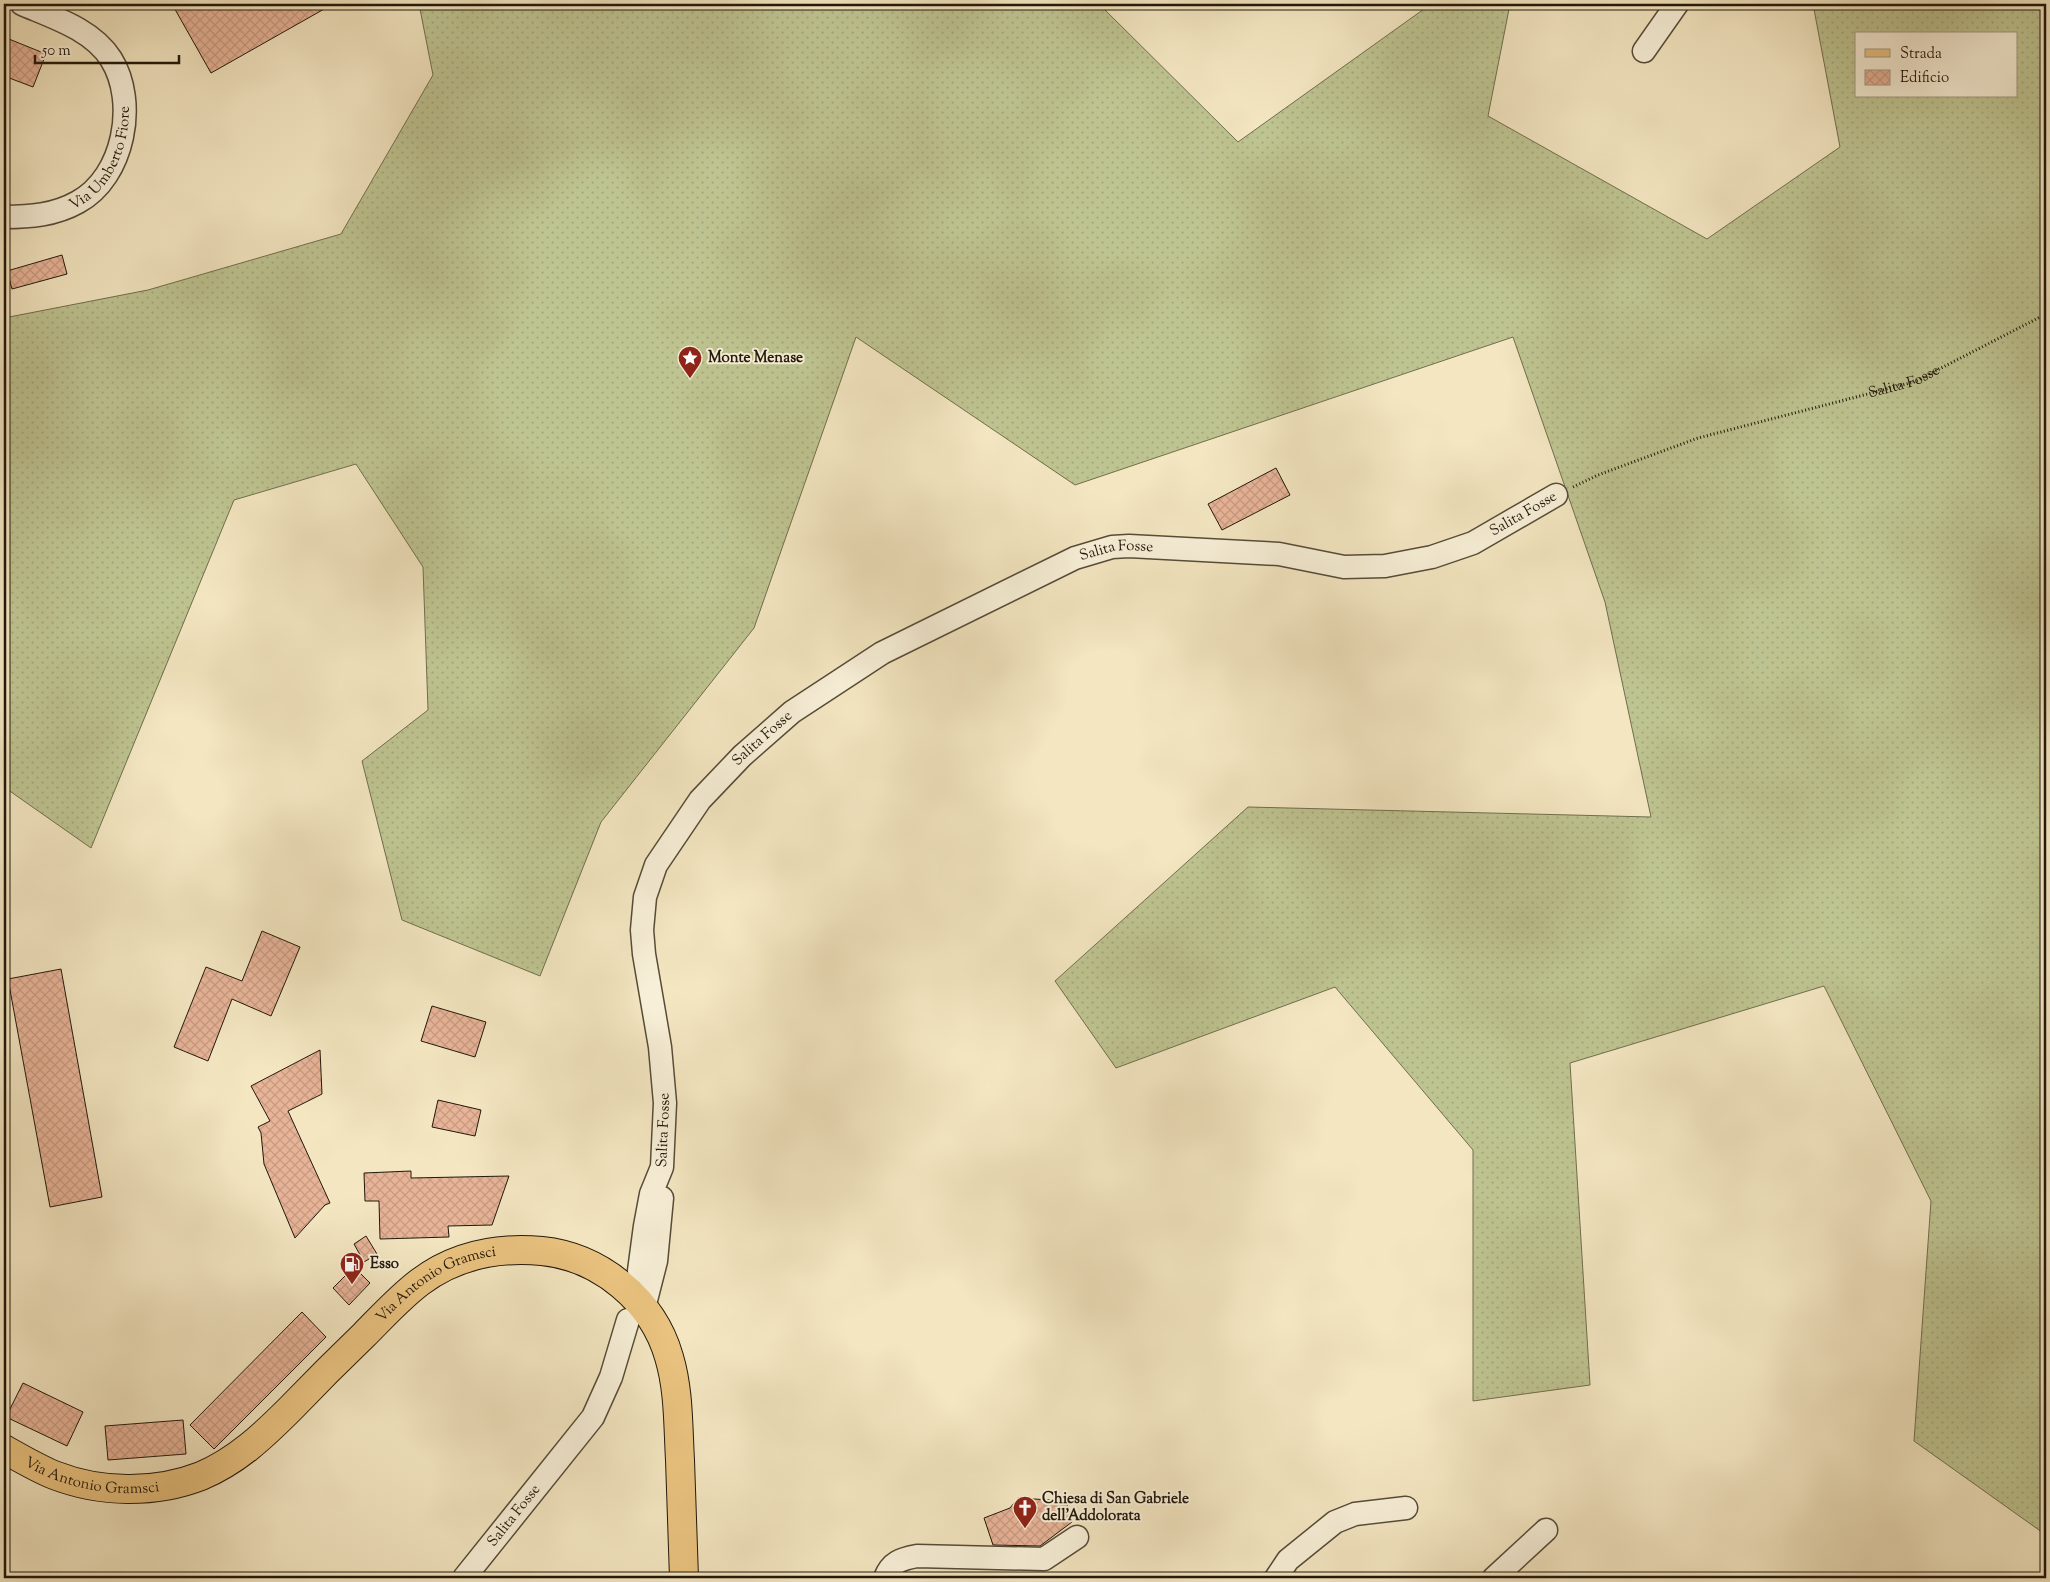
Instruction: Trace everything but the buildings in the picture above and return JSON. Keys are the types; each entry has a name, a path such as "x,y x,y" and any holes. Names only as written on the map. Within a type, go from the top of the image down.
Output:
{"main road":[{"name":"Via Antonio Gramsci","path":"4,1449 57,1476 91,1486 145,1488 164,1486 201,1476 234,1458 262,1436 383,1315 420,1282 453,1262 483,1253 516,1250 565,1255 600,1269 615,1279 630,1292 636,1314 662,1338 673,1375 678,1416 684,1578"}],"street":[{"name":"Via Umberto Fiore","path":"4,217 47,213 64,209 80,201 94,189 108,172 116,155 125,118 125,99 120,78 111,59 100,46 77,29 22,4"},
{"path":"1644,51 1677,4"},
{"name":"Salita Fosse","path":"464,1578 593,1417 611,1377 656,1261 660,1228 665,1104 663,1072 644,954 642,915 647,888 656,865 700,800 742,756 792,712 882,653 1075,558 1094,552 1129,546 1279,554 1344,567 1385,566 1432,557 1473,543 1556,494"},
{"name":"Salita Fosse","path":"638,1271 644,1226 651,1194 662,1167"},
{"path":"1276,1578 1288,1560 1335,1522 1355,1514 1406,1508"},
{"path":"1494,1578 1546,1530"},
{"path":"885,1578 894,1562 917,1556 1044,1559 1077,1536"}],"path":[{"name":"Salita Fosse","path":"1556,494 1598,475 1698,438 1914,382 2046,314"}],"green space":[{"path":"419,4 1099,4 1238,142 1431,4 1510,4 1488,116 1707,239 1840,147 1813,4 2046,4 2046,1535 1914,1441 1931,1201 1824,986 1570,1063 1590,1385 1473,1401 1473,1150 1335,987 1116,1068 1055,981 1248,807 1651,817 1605,602 1513,337 1075,485 856,337 754,628 601,822 540,976 402,920 362,761 428,710 423,567 356,464 234,500 91,848 4,787 4,318 148,290 341,234 433,75"}],"place":[{"name":"Monte Menase","path":"690,379"},
{"name":"Esso","path":"352,1285"},
{"name":"Chiesa di San Gabriele dell'Addolorata","path":"1025,1529"}]}
